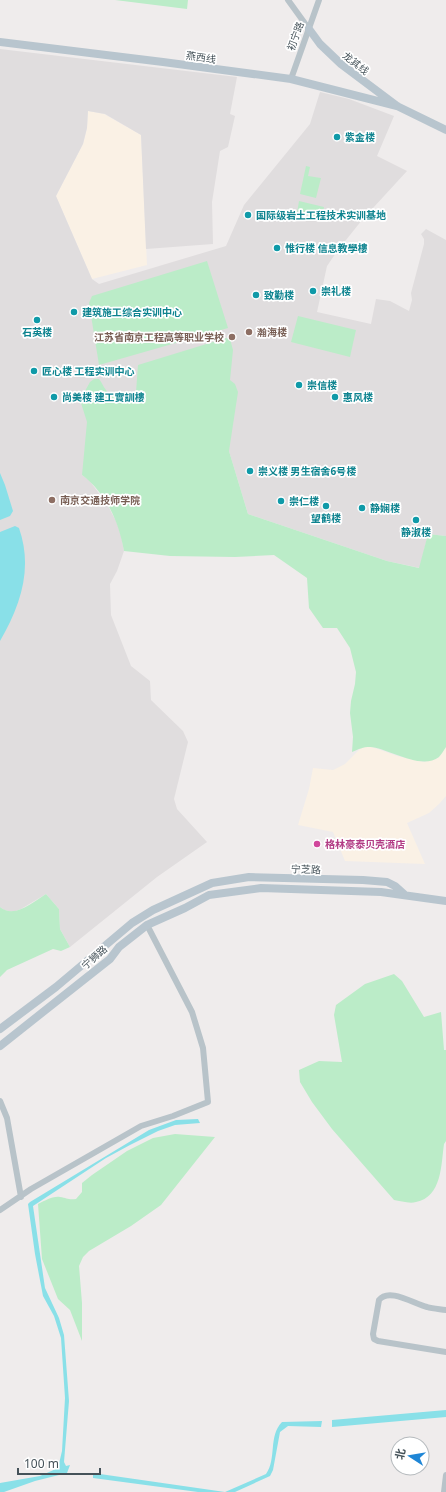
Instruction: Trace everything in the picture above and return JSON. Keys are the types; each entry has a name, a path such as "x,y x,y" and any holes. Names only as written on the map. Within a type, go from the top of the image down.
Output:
{"main road":[{"name":"龙其线","path":"309,29 320,44 341,64 397,106"},
{"name":"燕西线","path":"0,42 290,79 397,106"},
{"path":"397,106 446,130"},
{"name":"宁芝路","path":"202,887 216,882 249,877 363,880 387,882 395,886 406,896"},
{"name":"宁狮路","path":"0,1029 56,986 132,924 153,910 202,887"},
{"name":"宁芝路","path":"209,895 260,888 382,892 446,901"},
{"name":"宁狮路","path":"0,1046 110,959 119,946 147,925 185,908 209,895"}],"street":[{"path":"288,0 309,29"},
{"name":"初宁路","path":"290,79 309,29 318,0"},
{"path":"0,1210 58,1173 141,1126 173,1116 208,1102 203,1048 192,1012 147,925"},
{"path":"0,1101 7,1118 21,1197"},
{"path":"446,1310 426,1307 404,1298 386,1295 382,1296 379,1300 373,1334 374,1338 378,1341 446,1352"},
{"path":"444,1492 446,1475"}],"shaded area":[{"path":"0,49 237,77 230,114 235,116 228,147 220,151 212,202 213,244 146,249 141,135 105,114 88,111 87,128 83,144 56,196 92,279 99,284 226,246 244,205 310,124 320,92 349,99 394,116 377,156 407,171 362,220 327,266 317,312 371,324 376,299 390,301 409,311 412,300 411,293 424,244 424,239 421,234 426,229 446,240 446,536 428,534 420,568 387,561 248,514 229,451 82,475 89,480 107,504 116,521 121,535 124,551 117,571 110,584 111,615 131,666 150,681 151,700 183,731 188,742 174,799 177,809 207,842 157,877 70,947 60,929 59,909 46,894 13,912 4,910 0,907"},
{"path":"88,111 104,114 141,135 147,265 92,279 56,196 83,144 87,128"},
{"path":"362,747 372,747 397,756 424,762 438,758 446,747 446,796 429,813 407,823 425,864 345,861 333,832 298,825 309,789 313,768 333,770 345,764"}],"green space":[{"path":"115,0 188,0 187,9"},
{"path":"306,166 310,167 308,176 321,178 316,198 300,194"},
{"path":"299,201 324,207 322,218 297,213"},
{"path":"207,261 228,328 99,365 89,303 92,296"},
{"path":"298,316 356,330 350,357 291,342"},
{"path":"226,338 230,339 233,350 230,380 235,384 238,392 229,451 248,514 387,561 419,568 428,534 446,536 446,747 439,757 432,761 404,758 377,748 370,747 352,752 353,737 350,713 356,672 350,648 337,628 323,628 309,608 307,578 274,555 235,557 170,556 124,551 119,529 105,499 82,475 87,422 81,403 74,401 85,391 90,382 94,379 99,379 110,395 131,397 136,392 138,365"},
{"path":"46,894 59,909 60,929 70,947 61,951 53,949 7,970 0,977 0,907 12,911 18,910 30,905"},
{"path":"394,974 402,981 424,1017 441,1012 444,1050 446,1050 446,1141 444,1144 441,1170 439,1179 431,1194 425,1199 414,1203 394,1200 332,1129 312,1102 300,1082 299,1070 319,1061 342,1062 334,1015 336,1005 365,984"},
{"path":"175,1134 215,1137 161,1205 131,1226 89,1251 83,1257 79,1266 82,1303 82,1341 70,1310 58,1299 42,1259 38,1204 54,1197 76,1199 82,1192 82,1183 127,1151 153,1138"}],"water":[{"path":"0,473 13,511 10,516 0,520"},
{"path":"15,526 19,528 23,543 25,572 23,586 14,614 0,641 0,532"},
{"path":"198,1119 200,1123 175,1125 158,1131 130,1145 106,1158 33,1206 45,1288 59,1318 64,1335 69,1401 64,1462 66,1466 70,1465 67,1473 0,1492 0,1483 40,1476 58,1468 62,1451 65,1398 61,1338 54,1316 43,1296 28,1204 149,1130 176,1120"},
{"path":"446,1410 446,1417 332,1427 332,1420"},
{"path":"322,1421 321,1427 288,1426 280,1432 273,1470 270,1476 235,1492 225,1492 266,1474 271,1462 275,1434 282,1422"},
{"path":"93,1473 225,1492 198,1492 93,1478"}],"place":[{"name":"紫金楼","path":"337,137"},
{"name":"国际级岩土工程技术实训基地","path":"248,215"},
{"name":"惟行楼 信息教學樓","path":"277,248"},
{"name":"崇礼楼","path":"313,291"},
{"name":"致勤楼","path":"256,295"},
{"name":"建筑施工综合实训中心","path":"74,312"},
{"name":"石英楼","path":"37,320"},
{"name":"瀚海楼","path":"249,332"},
{"name":"江苏省南京工程高等职业学校","path":"232,337"},
{"name":"匠心楼 工程实训中心","path":"34,371"},
{"name":"崇信楼","path":"299,385"},
{"name":"尚美楼 建工實訓樓","path":"54,397"},
{"name":"惠风楼","path":"335,397"},
{"name":"崇义楼 男生宿舍6号楼","path":"250,471"},
{"name":"南京交通技师学院","path":"52,500"},
{"name":"崇仁楼","path":"281,501"},
{"name":"望鹤楼","path":"326,506"},
{"name":"静娴楼","path":"362,508"},
{"name":"静淑楼","path":"416,520"},
{"name":"格林豪泰贝壳酒店","path":"317,844"}]}
